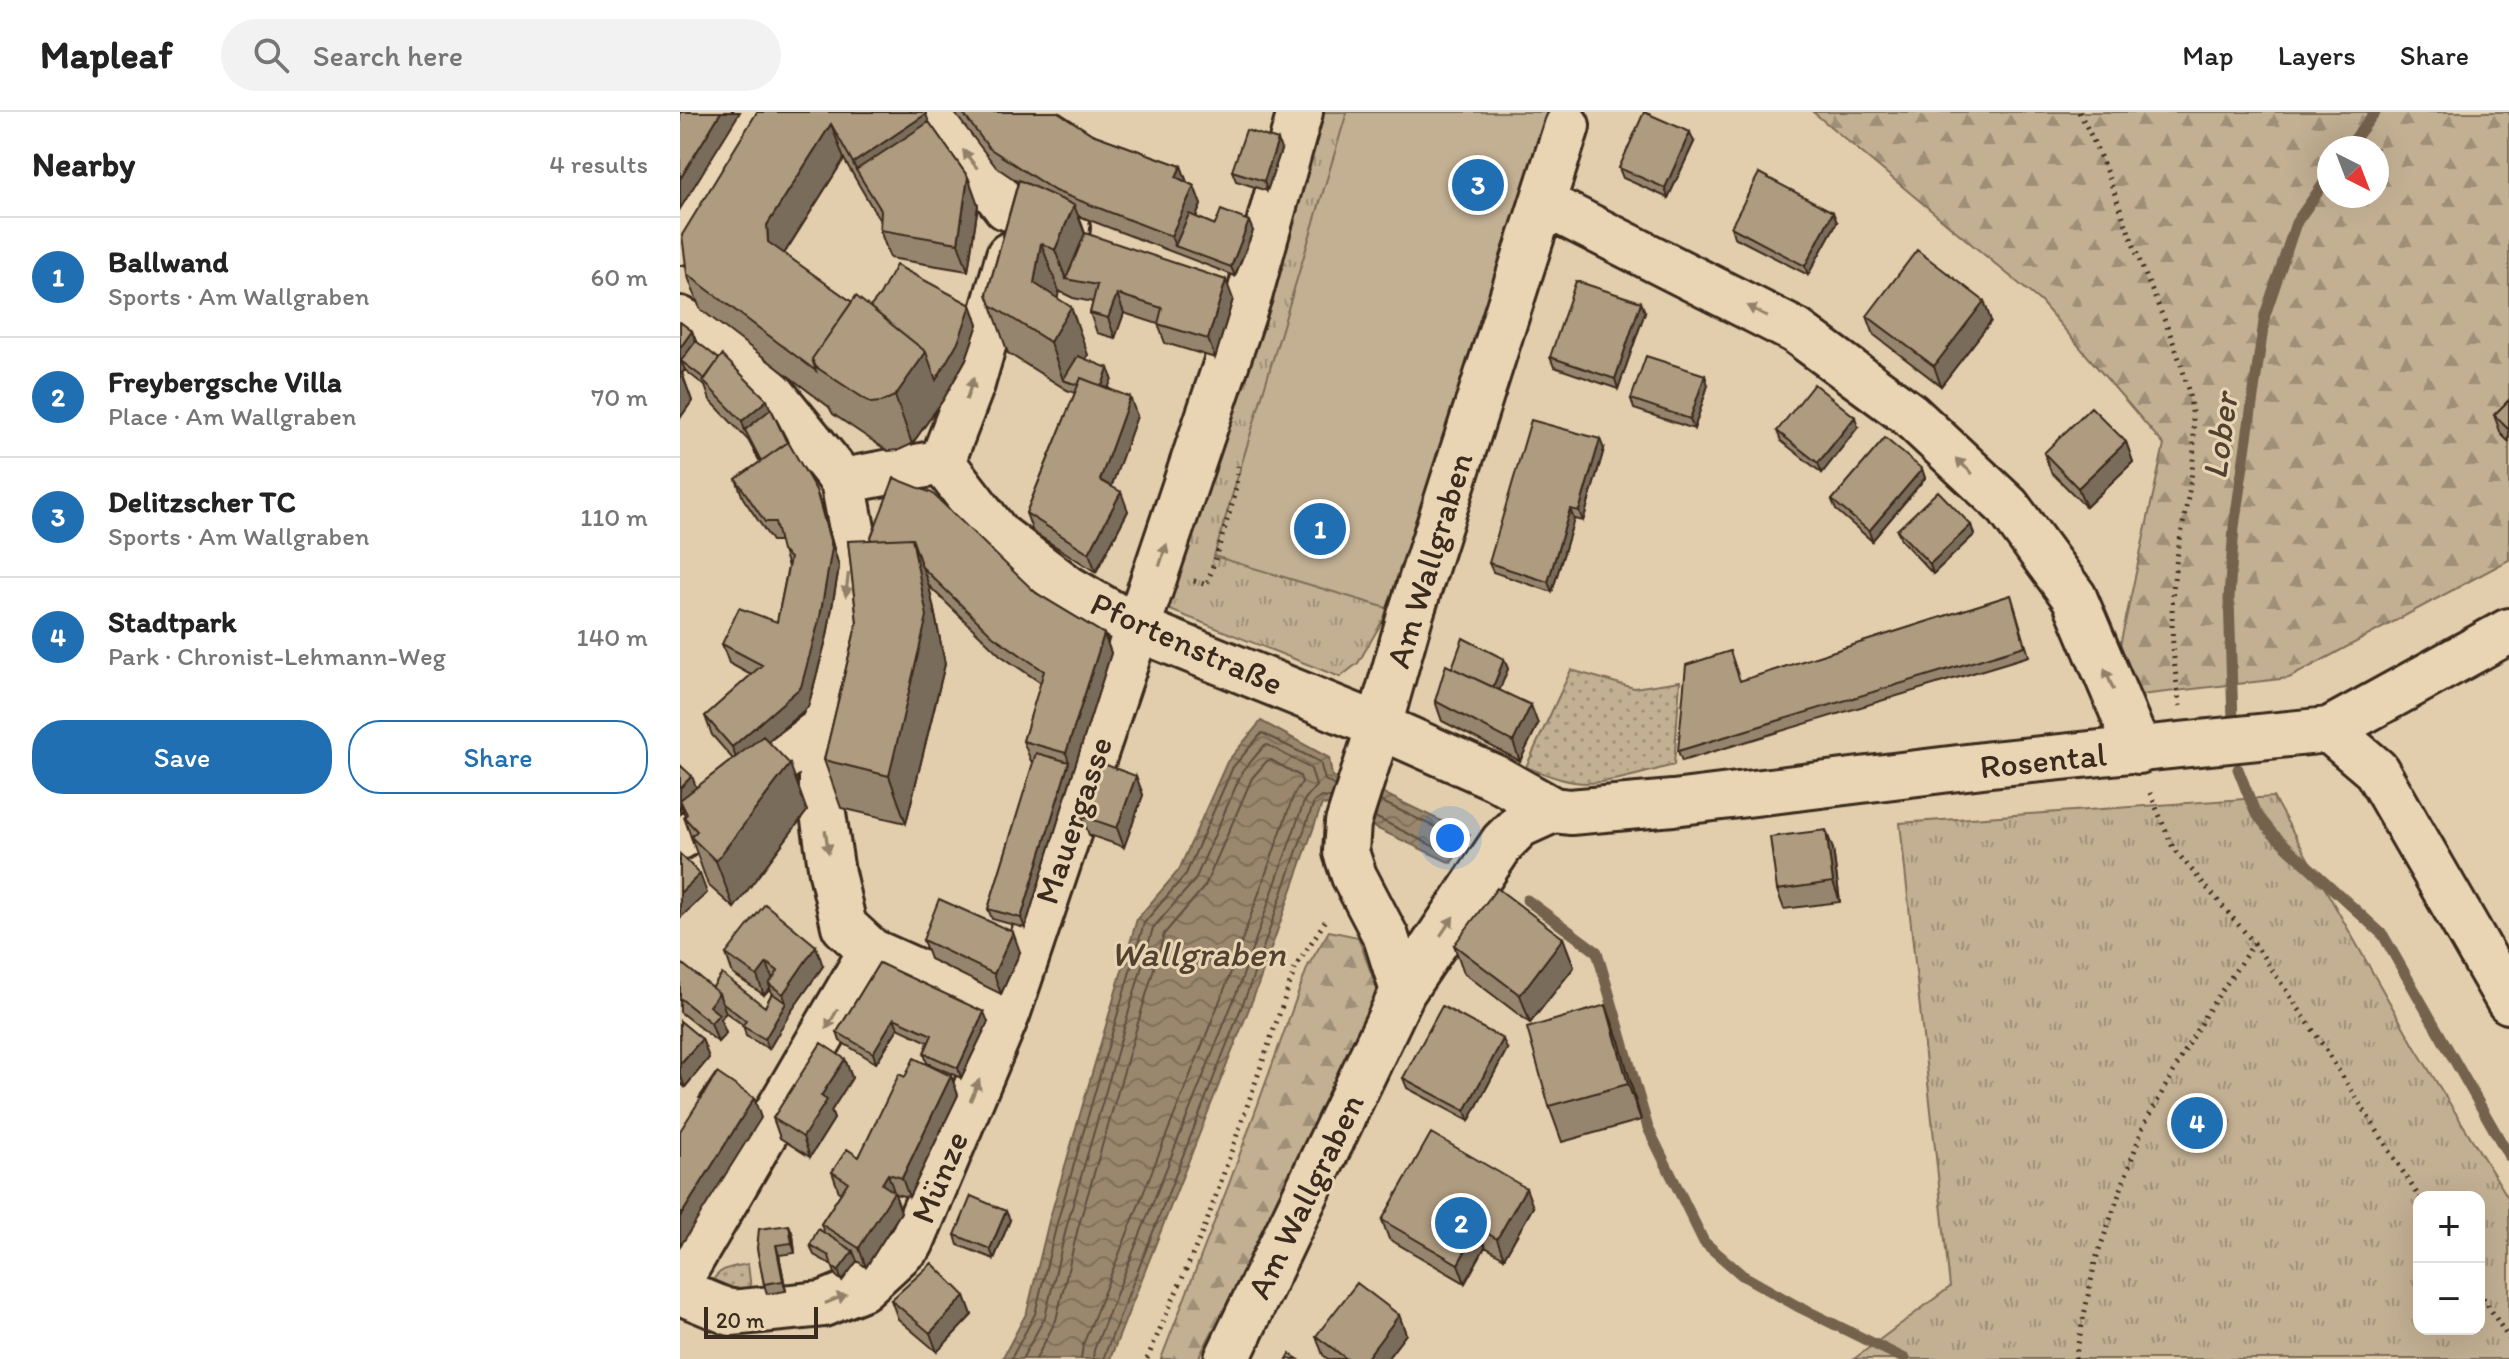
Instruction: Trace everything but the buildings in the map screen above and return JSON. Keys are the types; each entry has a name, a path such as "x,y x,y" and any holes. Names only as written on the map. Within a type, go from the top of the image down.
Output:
{"street":[{"path":"680,242 759,112"},
{"path":"843,481 942,462 972,384 1010,250 1006,207 933,112"},
{"name":"Mauergasse","path":"1008,1012 1250,293 1300,112"},
{"name":"Am Wallgraben","path":"1403,991 1386,937 1354,876 1346,852 1348,823 1410,616 1567,126"},
{"path":"1543,203 1796,331 1910,415 2008,507 2074,597 2139,751"},
{"path":"1006,207 1103,241"},
{"path":"1206,277 1250,293"},
{"path":"680,319 693,326 772,393 843,481 853,534 836,694 822,729 822,807 844,926 871,951 1008,1012"},
{"name":"Pfortenstraße","path":"942,462 998,535 1068,588 1139,629 1379,726 1496,778 1553,810"},
{"name":"Rosental","path":"1553,810 1570,812 1673,803 1991,764 2329,730 2509,631"},
{"path":"680,837 822,729"},
{"path":"2329,730 2376,770 2509,1001"},
{"name":"Am Wallgraben","path":"1496,778 1508,798 1510,817 1503,842"},
{"name":"Am Wallgraben","path":"1227,1359 1403,991 1503,842 1520,825 1553,810"},
{"path":"680,1279 871,951"},
{"name":"Münze","path":"680,1292 731,1313 823,1304 862,1288 911,1243 1008,1012"}],"path":[{"path":"2079,112 2109,173 2183,372 2193,420 2193,470 2174,589 2173,662 2200,745"},
{"path":"2139,751 2150,793 2173,848 2254,943 2415,1191"},
{"path":"1147,1359 1206,1224 1296,966 1354,876"},
{"path":"2075,1359 2095,1262 2143,1127 2204,1017 2254,943"},
{"path":"2485,1301 2509,1339"}],"green space":[{"path":"1313,112 1551,112 1390,608 1358,663 1340,677 1165,608"},
{"path":"1347,112 1551,112 1390,609 1214,556"},
{"path":"1813,112 2509,112 2509,560 2289,678 2141,695 2119,650 2164,445 2041,302"},
{"path":"1571,670 1634,688 1680,681 1674,765 1620,779 1587,783 1563,780 1526,767"},
{"path":"2273,797 2416,1049 2509,1199 2509,1359 1854,1359 1950,1287 1900,823"},
{"path":"1329,931 1358,937 1377,989 1330,1106 1198,1359 1161,1359 1308,966"},
{"path":"748,1264 752,1298 712,1283 722,1271"}],"water":[{"name":"Wallgraben","path":"1261,721 1329,758 1332,776 1374,795 1377,790 1470,835 1451,863 1365,823 1367,815 1322,804 1256,991 1110,1359 1002,1359 1027,1312 1049,1221 1137,919 1179,870 1227,762"}],"waterway":[{"name":"Lober","path":"2357,136 2375,112"},
{"name":"Lober","path":"2233,721 2229,598 2234,527 2265,315 2296,223 2317,193"},
{"name":"Lober","path":"2238,769 2255,812 2272,833 2383,935 2509,1156"},
{"path":"1527,900 1597,952 1648,1128 1704,1242 1742,1275 1905,1359"}],"place":[{"name":"Delitzscher TC","path":"1478,185"},
{"name":"Ballwand","path":"1320,529"},
{"name":"Stadtpark","path":"2197,1123"},
{"name":"Freybergsche Villa","path":"1461,1223"}]}
